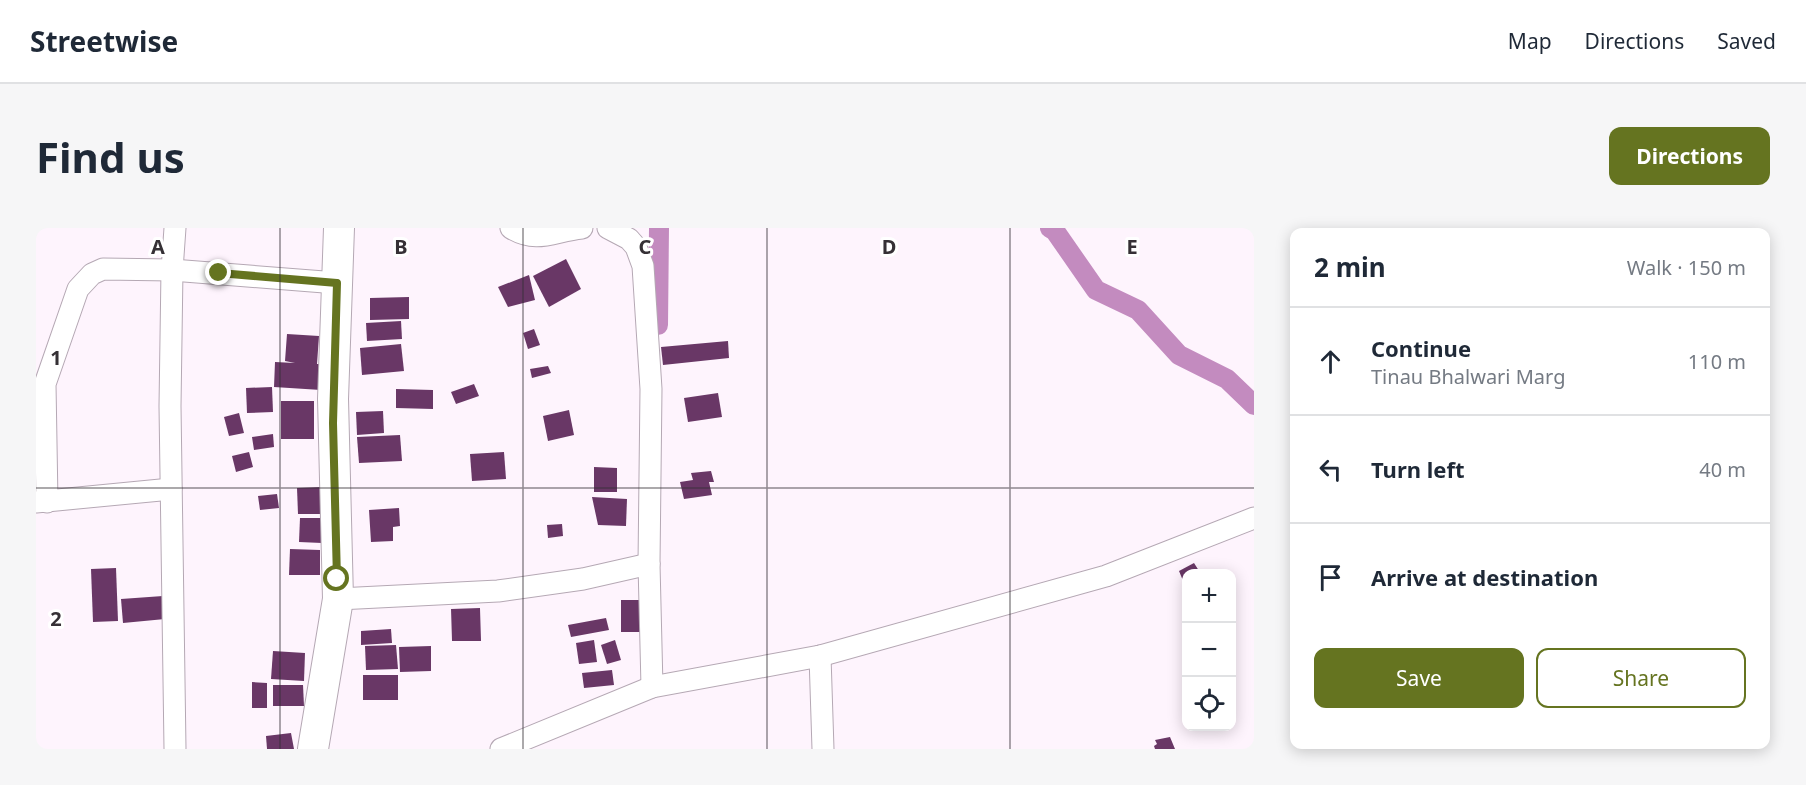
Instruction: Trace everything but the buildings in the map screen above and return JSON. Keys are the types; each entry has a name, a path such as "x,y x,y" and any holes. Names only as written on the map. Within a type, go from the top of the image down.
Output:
{"street":[{"path":"175,228 172,270 171,489 175,748"},
{"path":"313,749 338,599 333,423 339,228"},
{"path":"511,228 523,235 533,237 582,228"},
{"path":"608,228 629,239 636,247 643,266 651,389 649,564 652,687"},
{"path":"171,489 41,502 45,384 78,289 92,274 103,269 172,270 337,283"},
{"path":"501,749 652,687 820,656 1106,576 1254,518"},
{"path":"338,599 498,591 583,579 649,564"},
{"path":"820,656 823,749"}],"waterway":[{"path":"658,325 659,228"},
{"path":"1050,228 1055,231 1096,290 1138,310 1179,355 1227,379 1254,405"}],"route":[{"path":"219,273 337,283 333,470 337,520 337,579"}]}
